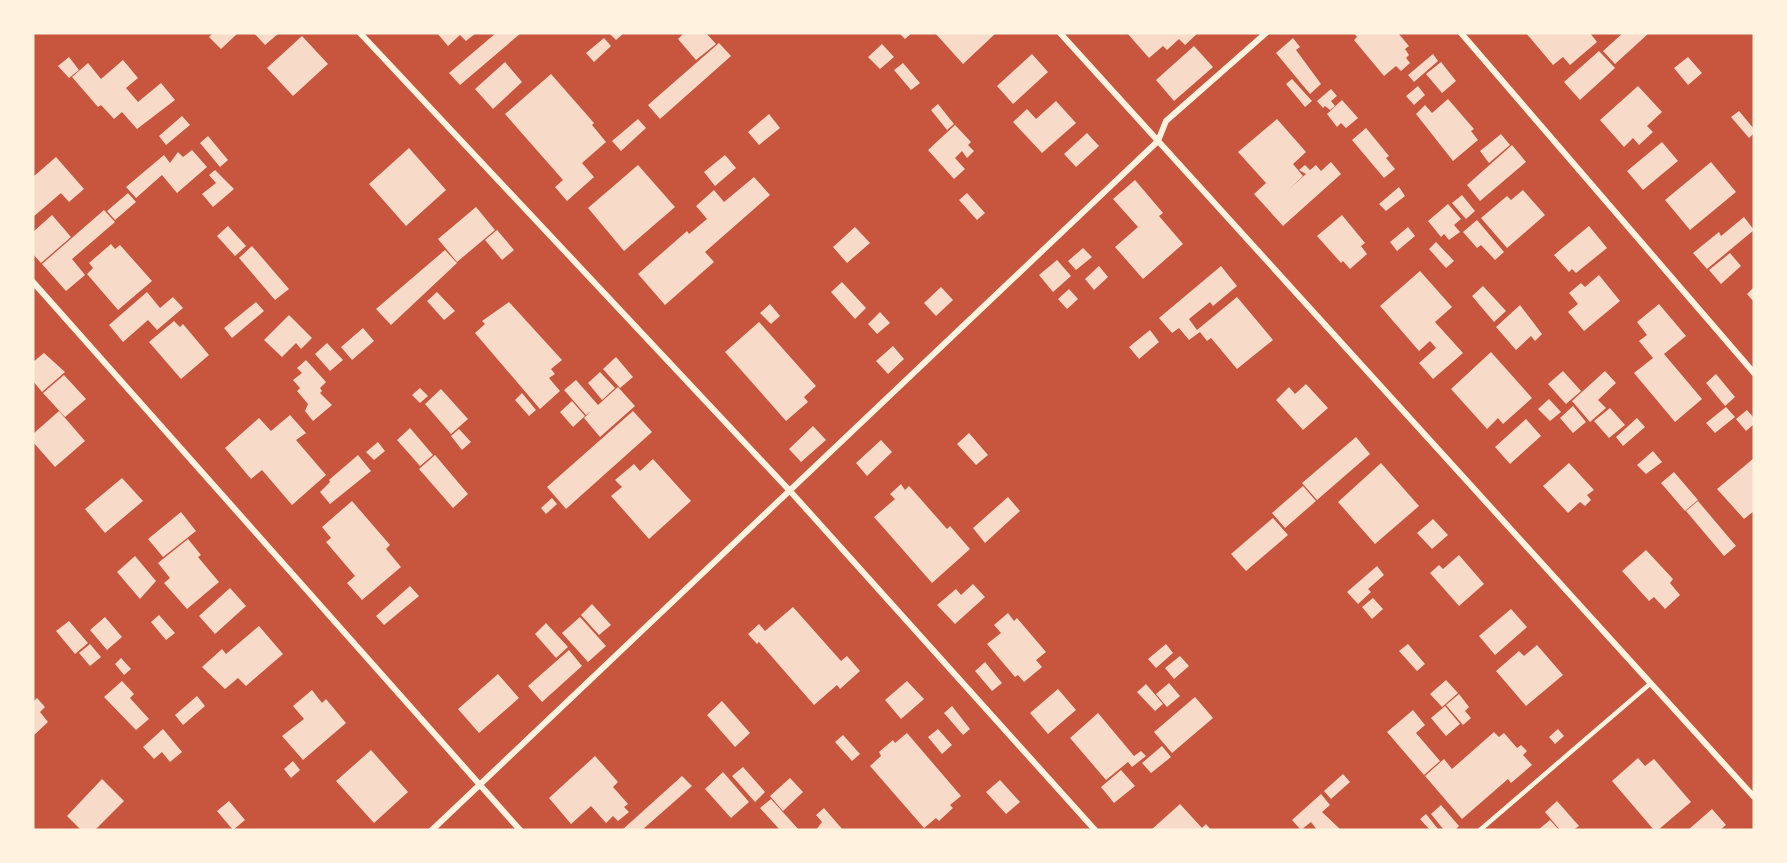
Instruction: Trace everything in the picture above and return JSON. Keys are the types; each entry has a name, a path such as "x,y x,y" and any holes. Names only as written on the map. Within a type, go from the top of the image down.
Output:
{"street":[{"path":"360,33 790,491 1095,830"},
{"path":"1060,33 1754,796"},
{"path":"432,830 1158,141 1166,121 1266,33"},
{"path":"1461,33 1754,373"},
{"path":"33,282 520,830"}],"lane":[{"path":"1480,830 1651,683"}],"building":[{"path":"213,33 238,33 221,49 209,37"},
{"path":"254,33 279,33 265,45"},
{"path":"437,33 476,33 466,41 460,35 448,46"},
{"path":"496,33 521,33 460,85 449,73"},
{"path":"609,33 624,33 616,40"},
{"path":"684,33 706,33 716,44 696,60 678,39"},
{"path":"899,33 912,33 905,39"},
{"path":"935,33 996,33 963,64"},
{"path":"1127,33 1198,33 1185,45 1179,39 1167,50 1163,46 1149,58"},
{"path":"1354,33 1398,33 1409,46 1405,49 1409,55 1406,58 1410,63 1401,71 1396,66 1384,76 1354,40 1357,37"},
{"path":"1526,33 1590,33 1597,42 1570,65 1563,57 1553,65"},
{"path":"1623,33 1649,33 1615,64 1603,51"},
{"path":"302,36 328,64 293,96 267,68"},
{"path":"604,38 611,46 594,62 586,53"},
{"path":"1293,38 1300,47 1296,50 1321,84 1310,94 1276,53"},
{"path":"719,43 731,56 660,119 648,105"},
{"path":"882,44 894,57 880,69 868,57"},
{"path":"1194,46 1213,67 1174,101 1156,80"},
{"path":"1599,51 1615,68 1580,100 1564,82"},
{"path":"1032,54 1048,72 1013,104 997,86"},
{"path":"1433,54 1438,61 1414,82 1408,75"},
{"path":"69,57 79,70 69,78 58,66"},
{"path":"1688,57 1702,73 1688,85 1674,68"},
{"path":"123,60 138,78 126,88 138,102 161,83 175,100 137,129 122,112 114,119 101,105 98,107 72,77 88,63 101,79"},
{"path":"505,62 522,82 493,109 475,89"},
{"path":"1441,62 1456,81 1442,93 1426,74"},
{"path":"903,63 920,83 911,90 894,70"},
{"path":"551,74 594,123 592,125 606,142 582,163 594,177 567,201 555,187 563,180 505,114"},
{"path":"1292,79 1312,101 1305,107 1286,84"},
{"path":"1418,86 1425,95 1414,105 1406,96"},
{"path":"1638,86 1662,112 1647,126 1653,132 1639,145 1633,138 1624,147 1600,120"},
{"path":"1331,89 1337,96 1331,101 1335,106 1330,110 1325,106 1323,108 1317,101"},
{"path":"1448,99 1474,129 1471,131 1478,140 1453,161 1416,114 1425,105 1432,113"},
{"path":"1342,100 1358,118 1346,128 1341,123 1337,127 1327,114"},
{"path":"1056,101 1076,123 1042,153 1013,122 1027,109 1036,119"},
{"path":"938,104 954,124 947,130 931,110"},
{"path":"1739,111 1754,129 1754,133 1749,138 1731,117"},
{"path":"769,114 780,128 759,145 748,132"},
{"path":"182,116 190,125 166,145 159,136"},
{"path":"638,119 646,128 621,151 612,141"},
{"path":"1277,119 1306,152 1293,164 1303,176 1287,191 1306,174 1299,170 1305,165 1310,170 1316,165 1321,171 1331,162 1341,174 1283,226 1254,194 1266,183 1238,152"},
{"path":"955,125 971,142 968,145 974,151 967,158 962,151 955,158 965,169 954,179 928,150"},
{"path":"1366,128 1389,156 1386,158 1395,169 1384,178 1352,140"},
{"path":"1087,133 1099,146 1076,167 1064,154"},
{"path":"1501,134 1510,145 1489,163 1480,151"},
{"path":"208,136 228,160 220,167 200,143"},
{"path":"1662,142 1678,161 1643,190 1627,171"},
{"path":"1512,145 1526,162 1480,201 1467,185"},
{"path":"409,148 446,190 406,226 369,184"},
{"path":"192,150 207,167 177,193 162,175 136,198 126,187 164,155 170,163 178,152 183,157"},
{"path":"725,155 736,168 715,186 704,172"},
{"path":"56,157 84,189 69,202 61,193 33,217 33,177"},
{"path":"1711,162 1736,192 1690,230 1665,200"},
{"path":"638,165 675,207 624,251 588,208"},
{"path":"215,170 234,189 213,207 202,194 216,183 209,175"},
{"path":"754,177 770,195 705,252 714,262 665,305 638,274 687,231 689,234 707,219 696,206 714,190 724,202"},
{"path":"1135,180 1163,213 1159,216 1183,244 1143,279 1115,247 1138,227 1113,199"},
{"path":"1399,187 1405,196 1386,211 1379,204"},
{"path":"1523,190 1545,215 1507,248 1481,218 1507,196 1511,200"},
{"path":"128,193 136,202 115,220 107,211"},
{"path":"967,193 985,213 977,220 959,200"},
{"path":"1462,195 1475,211 1466,219 1452,203"},
{"path":"1448,204 1461,219 1454,225 1460,232 1449,240 1444,234 1441,237 1428,221"},
{"path":"476,207 495,230 457,262 438,239"},
{"path":"104,210 115,222 72,259 85,275 66,291 42,264"},
{"path":"52,215 71,237 41,263 33,254 33,232"},
{"path":"1342,215 1365,243 1361,246 1367,254 1350,269 1343,261 1341,263 1317,236"},
{"path":"1744,217 1754,230 1707,269 1693,253 1719,232 1721,236"},
{"path":"1477,220 1504,252 1495,260 1481,245 1477,248 1463,232"},
{"path":"228,226 246,246 235,256 217,236"},
{"path":"1589,226 1607,248 1576,273 1572,269 1569,272 1554,255"},
{"path":"855,227 870,243 847,263 833,247"},
{"path":"1408,227 1415,236 1397,251 1390,242"},
{"path":"497,230 514,250 502,260 485,240"},
{"path":"1436,242 1454,261 1446,268 1429,249"},
{"path":"111,244 115,249 120,245 152,281 118,310 87,274 93,268 89,263"},
{"path":"252,246 289,289 275,300 239,258"},
{"path":"1083,248 1092,257 1076,270 1068,261"},
{"path":"445,250 457,263 391,325 376,309"},
{"path":"1730,253 1741,266 1721,284 1709,270"},
{"path":"1057,260 1071,276 1053,292 1039,275"},
{"path":"1099,266 1108,277 1094,290 1085,279"},
{"path":"1221,266 1237,286 1213,306 1210,302 1189,319 1197,330 1237,297 1273,340 1237,369 1211,338 1207,341 1200,332 1189,340 1179,328 1172,333 1159,318"},
{"path":"1420,271 1452,307 1435,322 1463,353 1433,379 1419,363 1436,348 1430,341 1419,351 1380,306"},
{"path":"1599,275 1620,301 1584,331 1568,312 1578,304 1569,293 1581,283 1585,287"},
{"path":"842,282 866,308 855,319 831,292"},
{"path":"1483,286 1506,311 1494,322 1472,296"},
{"path":"941,287 953,300 936,316 924,303"},
{"path":"1754,287 1754,302 1747,294"},
{"path":"1069,289 1078,299 1067,309 1058,299"},
{"path":"147,292 160,308 173,297 183,308 157,330 148,320 123,342 109,325"},
{"path":"437,292 455,311 444,320 427,301"},
{"path":"256,302 264,311 232,338 224,328"},
{"path":"509,302 562,360 551,369 555,374 549,378 560,391 540,409 475,333 485,324 482,321"},
{"path":"770,304 780,316 771,324 760,313"},
{"path":"1659,304 1686,336 1664,354 1702,399 1675,422 1634,373 1653,358 1639,341 1647,335 1637,322"},
{"path":"1520,305 1542,334 1535,341 1531,336 1516,350 1496,327"},
{"path":"880,312 890,323 877,334 868,324"},
{"path":"289,315 312,338 301,349 296,343 282,357 264,340"},
{"path":"174,321 180,327 183,324 209,355 181,379 149,342"},
{"path":"759,322 816,386 804,397 808,402 786,421 725,352"},
{"path":"363,328 374,341 352,360 341,347"},
{"path":"1150,330 1159,342 1139,359 1129,347"},
{"path":"327,343 343,360 330,371 315,354"},
{"path":"893,346 904,359 888,374 876,361"},
{"path":"1491,352 1532,398 1503,424 1498,418 1487,429 1451,389"},
{"path":"44,353 65,372 42,392 33,381 33,362"},
{"path":"616,357 633,377 620,388 603,369"},
{"path":"306,360 326,382 320,388 322,391 320,393 332,405 313,421 305,411 308,404 297,391 300,388 293,380 302,373 297,368"},
{"path":"1563,371 1581,391 1566,404 1548,384"},
{"path":"1605,371 1616,383 1598,400 1606,408 1590,422 1572,401"},
{"path":"600,372 615,388 602,400 588,383"},
{"path":"1716,374 1735,397 1725,406 1706,383"},
{"path":"64,375 86,399 65,417 43,393"},
{"path":"576,380 598,405 618,387 635,406 600,437 584,418 591,411 586,415 564,390"},
{"path":"1306,384 1328,408 1303,430 1276,400 1289,387 1295,394"},
{"path":"420,388 428,396 420,403 412,395"},
{"path":"441,389 468,419 451,434 425,404"},
{"path":"522,393 536,410 529,416 515,400"},
{"path":"1549,399 1561,412 1550,421 1538,409"},
{"path":"572,401 585,416 573,427 560,412"},
{"path":"1573,406 1586,422 1573,433 1560,418"},
{"path":"1726,407 1735,417 1715,433 1706,423"},
{"path":"1610,408 1625,425 1609,438 1594,421"},
{"path":"1747,410 1754,418 1754,424 1746,431 1736,419"},
{"path":"59,411 85,441 55,467 33,442 33,434"},
{"path":"633,411 652,432 566,509 547,487"},
{"path":"290,415 306,433 296,440 326,475 292,505 262,470 251,479 225,448 259,418 271,431"},
{"path":"1637,418 1645,427 1623,446 1616,437"},
{"path":"1526,419 1541,436 1510,464 1495,447"},
{"path":"813,426 826,440 801,462 789,449"},
{"path":"410,428 433,455 420,466 397,440"},
{"path":"459,429 471,442 462,450 451,436"},
{"path":"969,433 988,455 976,465 957,444"},
{"path":"1356,437 1370,454 1317,500 1302,483"},
{"path":"881,440 892,452 867,476 856,463"},
{"path":"378,442 385,451 374,460 366,452"},
{"path":"1653,451 1662,462 1646,474 1637,465"},
{"path":"358,455 371,471 330,504 320,492 330,482 329,480"},
{"path":"435,455 468,494 453,508 419,469"},
{"path":"1754,458 1754,511 1744,519 1717,489"},
{"path":"653,459 691,501 649,539 611,496 622,487 615,480 634,464 640,471"},
{"path":"1381,463 1419,506 1375,544 1338,502"},
{"path":"1569,463 1594,490 1587,495 1591,500 1585,506 1580,502 1568,513 1543,486"},
{"path":"1674,472 1698,500 1685,511 1661,483"},
{"path":"122,478 143,501 105,533 85,509"},
{"path":"901,484 905,490 909,486 947,529 950,526 970,549 932,583 874,517 895,499 890,494"},
{"path":"1303,486 1316,501 1285,528 1272,513"},
{"path":"1008,497 1020,511 985,543 973,528"},
{"path":"552,498 557,504 546,514 541,508"},
{"path":"352,501 390,545 386,549 401,567 362,600 347,583 355,576 326,542 331,538 322,527"},
{"path":"1698,501 1736,546 1724,556 1686,511"},
{"path":"181,512 196,531 163,557 148,539"},
{"path":"1273,518 1288,535 1246,571 1231,554"},
{"path":"1433,519 1448,535 1432,549 1417,533"},
{"path":"188,539 201,555 198,557 219,582 187,609 164,583 170,578 158,563"},
{"path":"1646,550 1673,579 1670,583 1680,595 1665,609 1654,597 1649,601 1622,571"},
{"path":"1459,555 1484,584 1459,606 1430,573 1439,565 1443,569"},
{"path":"135,556 156,581 140,599 117,572"},
{"path":"1377,566 1384,575 1368,589 1371,592 1358,604 1347,592"},
{"path":"973,584 985,597 955,624 937,605 956,589 961,595"},
{"path":"410,586 419,596 384,625 376,616"},
{"path":"230,588 246,606 215,634 199,616"},
{"path":"1373,598 1383,609 1372,619 1362,607"},
{"path":"592,604 611,625 599,635 581,615"},
{"path":"793,607 841,661 847,656 860,671 840,689 837,685 814,705 759,642 757,644 748,634 759,624 765,631"},
{"path":"1511,609 1527,627 1495,655 1479,636"},
{"path":"1008,613 1014,621 1017,618 1046,652 1036,660 1042,667 1024,682 1018,675 1015,677 987,644 1001,633 994,625"},
{"path":"159,615 175,633 166,640 151,622"},
{"path":"105,617 122,637 107,650 90,630"},
{"path":"580,617 606,646 588,662 562,633"},
{"path":"69,621 88,643 75,654 56,631"},
{"path":"546,623 568,647 556,658 535,634"},
{"path":"259,626 283,654 246,686 238,678 225,689 202,667 222,649 226,654"},
{"path":"90,644 101,657 90,666 79,653"},
{"path":"1166,644 1173,653 1156,668 1148,659"},
{"path":"1408,644 1425,664 1417,671 1399,651"},
{"path":"1537,645 1563,675 1526,706 1496,671 1519,651 1524,656"},
{"path":"569,650 582,666 542,702 528,686"},
{"path":"1180,656 1189,666 1174,679 1165,668"},
{"path":"121,658 131,669 124,675 115,664"},
{"path":"985,662 1002,683 992,691 975,671"},
{"path":"498,674 519,698 479,733 458,709"},
{"path":"1446,680 1458,693 1442,707 1430,694"},
{"path":"122,681 134,694 130,698 149,719 136,730 104,697"},
{"path":"907,681 924,699 901,719 885,700"},
{"path":"1169,683 1180,696 1167,707 1156,694"},
{"path":"1146,684 1163,704 1155,711 1137,692"},
{"path":"1058,689 1076,710 1048,734 1030,713"},
{"path":"312,690 322,703 326,699 346,723 303,760 282,736 304,719 293,706"},
{"path":"1459,694 1469,707 1465,711 1471,718 1463,725 1446,705"},
{"path":"197,696 205,706 183,725 175,715"},
{"path":"1195,697 1213,718 1172,753 1154,732"},
{"path":"37,698 45,707 40,712 48,722 33,736 33,702"},
{"path":"722,701 750,733 735,747 707,715"},
{"path":"952,706 970,729 963,735 944,713"},
{"path":"1445,706 1460,724 1446,736 1431,718"},
{"path":"1413,710 1425,725 1416,733 1440,761 1424,775 1387,732"},
{"path":"1098,713 1134,756 1141,751 1146,756 1132,767 1128,762 1106,780 1070,738"},
{"path":"163,729 182,752 170,762 162,752 154,759 143,747"},
{"path":"938,729 952,745 942,754 928,737"},
{"path":"1558,729 1564,736 1555,744 1549,737"},
{"path":"1494,732 1499,737 1504,733 1517,748 1521,745 1527,751 1523,755 1532,765 1511,783 1508,779 1462,819 1425,776 1444,759 1452,769"},
{"path":"907,733 961,796 950,805 953,808 939,821 936,818 924,828 870,766 881,756 879,752 893,740 895,743"},
{"path":"843,735 860,754 852,761 835,742"},
{"path":"1162,746 1171,757 1151,773 1142,763"},
{"path":"371,750 408,792 374,823 336,781"},
{"path":"595,756 618,782 613,787 628,804 624,807 629,812 618,821 613,816 606,823 591,806 571,824 549,798"},
{"path":"1638,758 1645,766 1654,759 1691,802 1658,830 1654,830 1612,781"},
{"path":"293,761 300,770 291,778 284,769"},
{"path":"743,767 765,792 755,802 732,776"},
{"path":"1121,770 1135,786 1114,803 1101,787"},
{"path":"723,772 749,802 731,818 705,789"},
{"path":"1343,774 1350,782 1331,799 1324,791"},
{"path":"682,776 692,786 642,830 622,830"},
{"path":"790,778 803,792 783,811 770,796"},
{"path":"102,779 124,801 95,830 81,830 67,816"},
{"path":"1000,780 1020,802 1006,814 986,792"},
{"path":"1321,794 1330,805 1322,812 1341,830 1317,830 1311,822 1301,830 1292,820"},
{"path":"771,799 799,830 780,830 760,808"},
{"path":"229,801 245,820 233,830 217,811"},
{"path":"1557,801 1579,826 1573,830 1560,830 1545,812"},
{"path":"1180,804 1202,828 1206,824 1211,830 1151,830"},
{"path":"1441,805 1459,826 1455,830 1444,830 1431,814"},
{"path":"824,808 843,830 816,830 822,822 816,815"},
{"path":"1712,809 1726,825 1720,830 1688,830"},
{"path":"1426,814 1437,830 1430,830 1420,819"},
{"path":"1550,820 1559,830 1538,830"}]}
